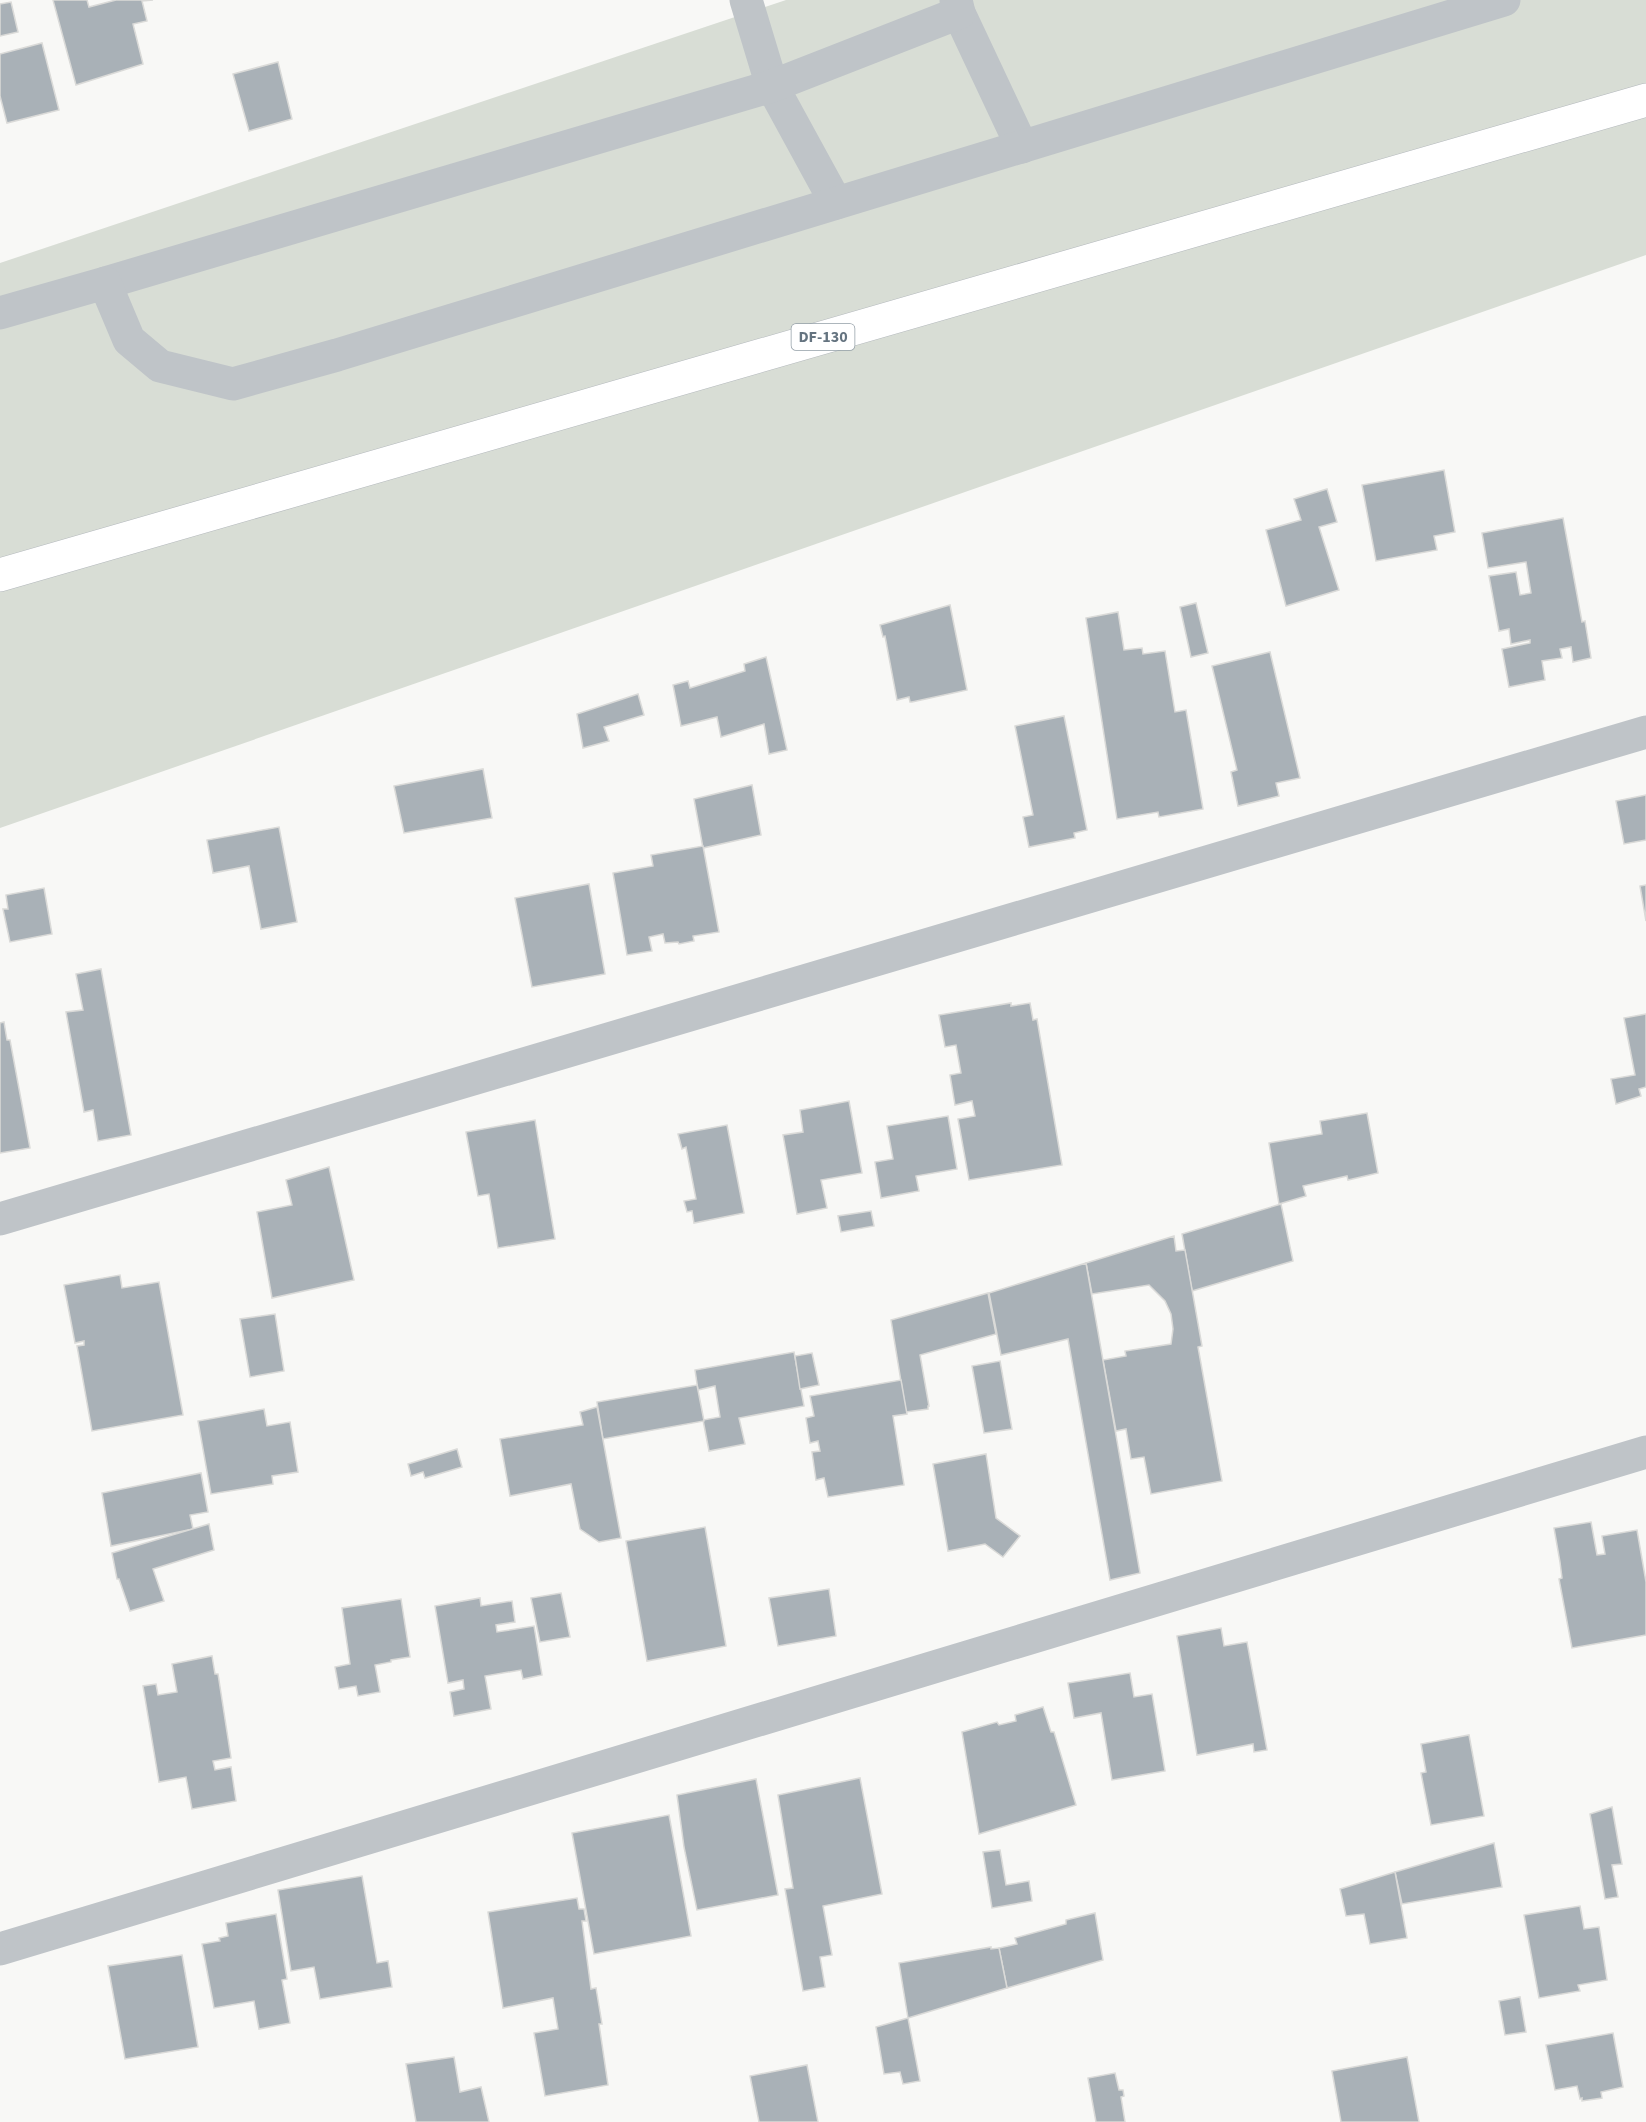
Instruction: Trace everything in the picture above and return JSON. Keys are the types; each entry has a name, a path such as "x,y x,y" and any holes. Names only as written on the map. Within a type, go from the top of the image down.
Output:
{"main road":[{"name":"DF-130","path":"0,574 1646,100"}],"street":[{"path":"746,0 772,86 836,203"},
{"path":"105,283 129,340 160,366 233,384 337,355 1504,0"},
{"path":"0,313 772,86 957,6 1022,147"},
{"path":"0,1219 1646,732"},
{"path":"0,1949 1646,1452"}],"shaded area":[{"path":"786,0 1646,0 1646,255 0,828 0,263"}],"building":[{"path":"53,0 87,0 89,7 116,0 153,0 142,1 147,21 133,24 143,64 76,85"},
{"path":"11,2 18,32 0,36 0,4"},
{"path":"42,43 59,110 7,123 0,96 0,54"},
{"path":"278,62 292,119 249,131 233,74"},
{"path":"1444,470 1455,532 1434,536 1437,550 1376,561 1362,485"},
{"path":"1327,489 1337,522 1319,527 1339,590 1286,606 1266,530 1301,520 1294,499"},
{"path":"1563,518 1591,658 1573,662 1571,647 1560,649 1562,658 1542,661 1545,680 1509,687 1502,649 1530,643 1530,640 1511,644 1509,629 1499,631 1489,576 1516,572 1520,595 1531,593 1526,562 1488,568 1482,533"},
{"path":"1196,603 1208,653 1191,657 1180,607"},
{"path":"950,605 967,690 912,702 909,697 897,700 885,636 883,637 880,625"},
{"path":"1118,612 1124,650 1142,648 1143,654 1165,651 1175,712 1186,710 1203,809 1159,817 1158,812 1117,819 1086,618"},
{"path":"1270,652 1300,778 1276,783 1279,796 1238,806 1231,772 1237,770 1212,666"},
{"path":"766,657 787,750 769,754 764,724 721,737 717,717 681,726 673,685 688,681 690,688 745,671 744,664"},
{"path":"638,694 644,715 604,727 609,741 583,748 577,714"},
{"path":"1064,716 1087,830 1074,833 1075,838 1029,847 1023,817 1033,815 1015,726"},
{"path":"483,769 492,818 404,833 394,786"},
{"path":"752,785 761,835 703,848 694,799"},
{"path":"1646,795 1646,840 1624,844 1616,801"},
{"path":"279,827 297,922 261,929 249,866 213,873 207,840"},
{"path":"703,846 719,932 693,936 694,941 679,944 678,942 665,943 663,934 649,937 652,951 627,955 613,873 653,866 651,855"},
{"path":"589,884 605,974 532,987 515,898"},
{"path":"1646,885 1646,921 1640,886"},
{"path":"44,888 52,934 10,942 3,909 8,909 6,895"},
{"path":"101,969 131,1135 98,1141 93,1110 84,1112 66,1012 83,1010 76,974"},
{"path":"1011,1003 1011,1006 1030,1003 1033,1020 1037,1019 1062,1165 969,1180 958,1119 975,1116 972,1101 955,1105 950,1075 961,1073 956,1045 945,1047 939,1015"},
{"path":"1646,1014 1646,1087 1639,1089 1641,1096 1616,1104 1611,1079 1635,1075 1624,1018"},
{"path":"4,1022 7,1040 10,1040 30,1148 0,1153 0,1023"},
{"path":"849,1101 862,1173 821,1180 827,1208 797,1214 783,1135 803,1132 800,1110"},
{"path":"1367,1113 1378,1173 1348,1180 1347,1176 1303,1186 1306,1196 1279,1204 1269,1143 1322,1134 1320,1121"},
{"path":"948,1116 957,1169 916,1176 919,1191 881,1198 875,1162 893,1159 887,1126"},
{"path":"535,1120 555,1239 498,1248 489,1194 478,1196 466,1132"},
{"path":"727,1125 744,1213 694,1223 692,1211 687,1212 684,1201 696,1199 686,1147 682,1149 678,1134"},
{"path":"329,1167 354,1280 272,1298 257,1212 292,1205 286,1180"},
{"path":"1281,1204 1293,1261 1192,1291 1182,1234"},
{"path":"871,1211 874,1226 841,1232 838,1216"},
{"path":"1174,1236 1176,1251 1185,1250 1202,1346 1198,1347 1222,1481 1151,1494 1144,1457 1131,1459 1126,1429 1116,1431 1103,1360 1126,1356 1125,1351 1171,1344 1173,1329 1171,1314 1165,1301 1149,1285 1092,1294 1086,1263"},
{"path":"1086,1263 1140,1573 1110,1580 1068,1339 1001,1355 989,1293"},
{"path":"120,1275 122,1288 159,1282 183,1415 92,1431 77,1346 84,1345 84,1341 75,1343 64,1285"},
{"path":"988,1293 996,1334 920,1355 929,1406 928,1409 906,1412 891,1320"},
{"path":"275,1314 284,1371 250,1377 240,1319"},
{"path":"794,1352 804,1406 739,1418 745,1444 709,1451 703,1420 720,1417 715,1386 698,1390 695,1370"},
{"path":"812,1353 819,1385 800,1389 795,1356"},
{"path":"1000,1361 1012,1429 984,1433 972,1366"},
{"path":"901,1380 907,1414 893,1416 904,1485 828,1497 824,1478 816,1480 812,1452 820,1451 818,1441 810,1443 806,1418 814,1416 810,1396"},
{"path":"697,1385 704,1421 603,1439 597,1402"},
{"path":"597,1407 621,1538 599,1542 580,1529 571,1484 510,1496 500,1439 583,1425 580,1412"},
{"path":"264,1409 267,1426 290,1422 298,1472 272,1476 273,1484 211,1494 198,1421"},
{"path":"457,1449 462,1467 425,1478 423,1472 411,1476 408,1464"},
{"path":"986,1454 996,1518 1020,1536 1003,1557 985,1544 948,1551 933,1464"},
{"path":"201,1473 208,1512 190,1515 193,1529 111,1546 102,1493"},
{"path":"1591,1522 1597,1555 1605,1554 1602,1536 1637,1530 1646,1582 1646,1635 1572,1648 1559,1579 1562,1578 1554,1528"},
{"path":"209,1524 214,1550 153,1569 164,1601 130,1611 119,1579 117,1579 112,1553"},
{"path":"705,1527 726,1646 647,1661 626,1541"},
{"path":"829,1589 836,1636 778,1646 769,1598"},
{"path":"561,1593 570,1637 540,1642 531,1598"},
{"path":"480,1598 481,1606 512,1601 515,1622 496,1625 497,1632 534,1626 542,1675 523,1679 521,1670 485,1676 491,1709 454,1716 450,1692 464,1689 463,1680 448,1683 435,1606"},
{"path":"401,1599 410,1657 375,1665 380,1692 358,1696 356,1686 339,1689 335,1667 350,1664 342,1608"},
{"path":"1221,1628 1224,1646 1247,1642 1267,1750 1254,1752 1253,1744 1197,1755 1177,1636"},
{"path":"212,1656 215,1674 218,1674 231,1758 213,1761 215,1770 231,1767 236,1801 192,1809 186,1777 159,1782 143,1686 156,1684 158,1695 177,1692 172,1664"},
{"path":"1130,1673 1134,1697 1152,1694 1165,1771 1112,1780 1101,1713 1074,1718 1068,1683"},
{"path":"1043,1707 1051,1732 1054,1732 1076,1805 979,1834 962,1732 997,1722 999,1725 1016,1721 1015,1715"},
{"path":"1469,1735 1484,1816 1431,1825 1421,1773 1426,1772 1421,1744"},
{"path":"860,1778 882,1894 823,1906 832,1955 820,1957 825,1987 803,1991 785,1889 793,1888 778,1795"},
{"path":"756,1779 778,1895 697,1910 684,1847 677,1795"},
{"path":"1612,1807 1622,1864 1612,1865 1618,1897 1605,1899 1590,1814"},
{"path":"669,1815 691,1936 594,1954 572,1833"},
{"path":"1494,1843 1502,1887 1402,1904 1395,1872"},
{"path":"1000,1850 1006,1885 1029,1881 1032,1901 992,1908 983,1852"},
{"path":"1395,1872 1407,1938 1370,1944 1364,1914 1346,1916 1340,1889"},
{"path":"362,1876 377,1963 388,1961 392,1987 320,1999 314,1967 291,1971 278,1890"},
{"path":"577,1898 579,1909 584,1909 586,1921 582,1921 591,1989 596,1988 608,2085 545,2096 534,2033 558,2029 553,1998 503,2008 488,1912"},
{"path":"1580,1906 1584,1929 1599,1927 1607,1980 1578,1985 1580,1991 1539,1998 1524,1915"},
{"path":"1095,1913 1103,1960 1007,1988 999,1948 1017,1944 1015,1938 1066,1924 1066,1920"},
{"path":"276,1914 287,1979 282,1980 290,2023 259,2029 254,2001 214,2008 202,1944 220,1941 219,1938 228,1936 226,1923"},
{"path":"991,1947 991,1949 999,1948 1007,1988 908,2018 899,1963"},
{"path":"182,1955 198,2047 125,2059 108,1966"},
{"path":"1520,1997 1526,2032 1505,2035 1499,2001"},
{"path":"908,2018 920,2081 903,2084 900,2072 884,2074 876,2027"},
{"path":"1613,2033 1623,2087 1601,2092 1602,2098 1582,2101 1577,2086 1555,2090 1546,2045"},
{"path":"454,2057 460,2092 481,2087 489,2122 416,2122 406,2064"},
{"path":"1407,2057 1419,2122 1341,2122 1332,2071"},
{"path":"807,2065 818,2122 759,2122 750,2076"},
{"path":"1115,2073 1119,2090 1123,2090 1124,2096 1121,2097 1125,2122 1096,2122 1088,2078"}]}
